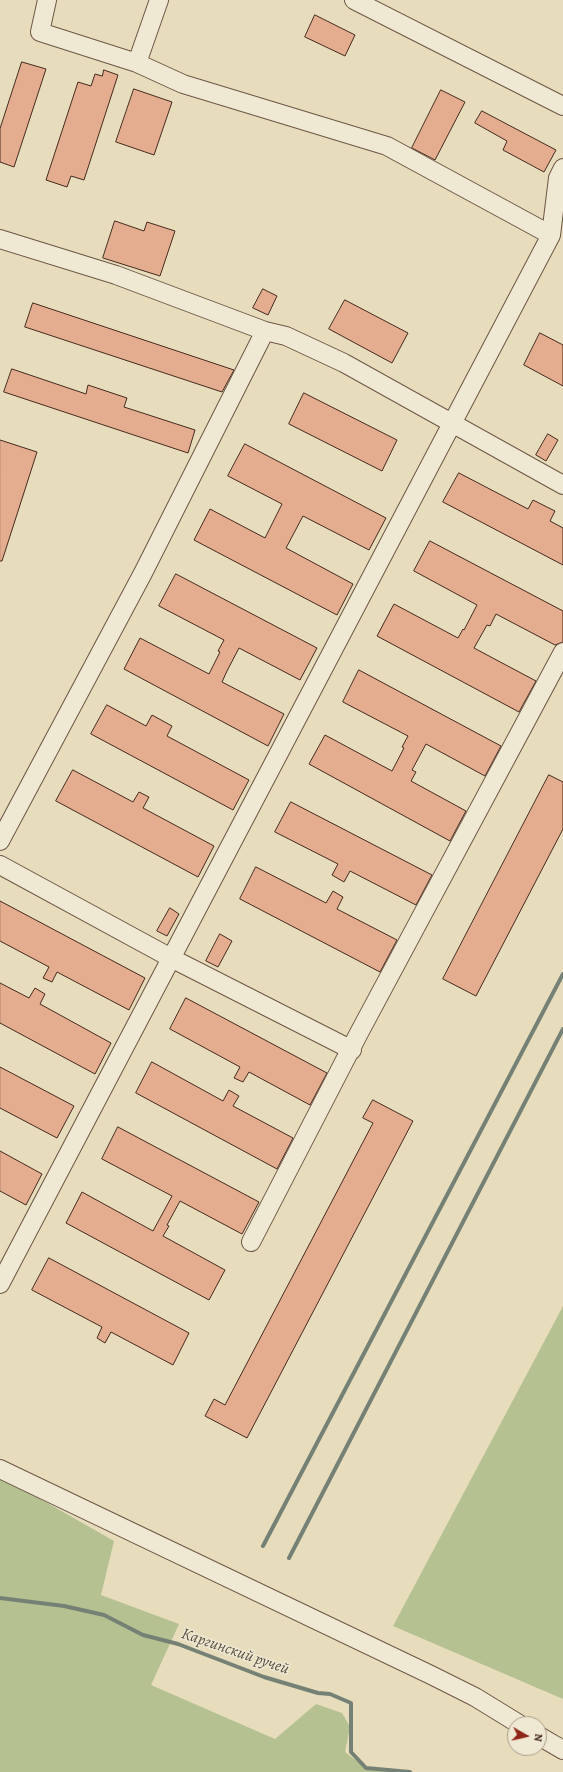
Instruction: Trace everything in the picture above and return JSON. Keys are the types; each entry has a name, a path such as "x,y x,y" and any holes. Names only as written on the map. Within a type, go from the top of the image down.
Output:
{"lane":[{"path":"47,0 40,32 137,63 183,84 387,146 551,235"},
{"path":"137,63 160,0"},
{"path":"354,0 563,106"},
{"path":"0,1284 551,235 558,178 563,168"},
{"path":"0,239 116,275 265,332 286,336 344,363 563,485"},
{"path":"0,841 143,573 265,332"},
{"path":"251,1242 563,652"},
{"path":"0,864 171,958 352,1050"},
{"path":"0,1470 431,1675 475,1697 507,1717"},
{"path":"547,1741 563,1750"}],"green space":[{"path":"563,1306 563,1699 393,1626"},
{"path":"0,1476 114,1541 101,1595 179,1624 151,1685 275,1739 316,1704 342,1713 350,1727 345,1752 366,1768 410,1772 0,1772"}],"building":[{"path":"315,15 355,35 345,56 305,37"},
{"path":"22,62 46,69 14,167 0,162 0,129"},
{"path":"104,70 118,75 84,180 71,176 67,187 46,180 78,82 91,86 95,74 102,76"},
{"path":"134,89 172,102 154,155 116,142"},
{"path":"441,90 465,102 435,160 412,148"},
{"path":"482,111 556,150 544,172 503,150 507,141 475,123"},
{"path":"115,221 144,231 147,222 175,231 160,276 103,258"},
{"path":"263,289 277,296 268,315 253,308"},
{"path":"345,300 408,333 392,363 329,329"},
{"path":"33,303 234,370 222,392 25,327"},
{"path":"540,333 563,345 563,386 524,365"},
{"path":"12,369 86,394 88,385 127,398 124,407 195,430 188,453 4,392"},
{"path":"304,393 397,440 382,471 289,424"},
{"path":"548,434 558,440 546,461 536,455"},
{"path":"0,440 37,452 2,561 0,561"},
{"path":"245,444 386,518 369,550 303,516 286,548 353,584 337,615 194,540 210,509 265,538 282,504 228,476"},
{"path":"459,473 528,509 533,500 555,511 550,521 563,528 563,565 443,502"},
{"path":"430,541 563,611 563,642 555,645 496,614 490,626 487,625 474,648 536,681 519,712 377,636 394,604 458,638 463,629 464,630 477,605 414,571"},
{"path":"176,574 317,648 300,680 239,648 227,671 222,682 284,714 268,746 124,669 140,638 209,674 224,640 159,606"},
{"path":"359,670 501,746 485,776 426,744 412,770 416,772 411,781 466,811 450,841 309,764 325,735 392,771 404,748 402,747 408,736 343,702"},
{"path":"107,705 146,726 152,715 172,726 167,736 249,780 233,810 91,734"},
{"path":"73,770 133,802 139,792 149,797 143,808 214,846 198,877 56,801"},
{"path":"549,775 563,782 563,829 476,996 443,979"},
{"path":"291,802 432,875 416,905 350,871 344,882 332,875 338,864 275,832"},
{"path":"256,867 326,903 333,891 343,897 337,909 397,940 380,972 240,899"},
{"path":"0,901 145,978 129,1010 57,972 52,982 43,978 49,967 0,941"},
{"path":"170,908 179,914 167,936 157,931"},
{"path":"220,934 232,941 218,967 206,961"},
{"path":"0,983 29,998 35,988 45,994 40,1004 111,1043 95,1074 0,1023"},
{"path":"186,998 327,1073 310,1105 249,1072 243,1082 234,1078 240,1067 170,1029"},
{"path":"152,1062 223,1101 229,1090 239,1096 233,1106 293,1138 277,1169 136,1093"},
{"path":"0,1067 74,1106 57,1138 0,1108"},
{"path":"373,1100 413,1121 247,1438 205,1416 214,1399 225,1405 373,1123 363,1118"},
{"path":"118,1127 259,1202 242,1234 180,1201 167,1225 169,1226 163,1236 225,1270 209,1300 66,1223 82,1192 153,1231 172,1196 102,1159"},
{"path":"0,1151 42,1174 26,1205 0,1191"},
{"path":"49,1258 189,1333 173,1365 111,1332 105,1343 97,1338 102,1327 32,1290"}],"waterway":[{"path":"263,1546 563,974"},
{"path":"289,1558 563,1029"},
{"name":"Каргинский ручей","path":"0,1598 64,1606 104,1615 143,1635 178,1644 264,1677 318,1693 330,1694 351,1703 351,1752 366,1768 410,1772"}]}
